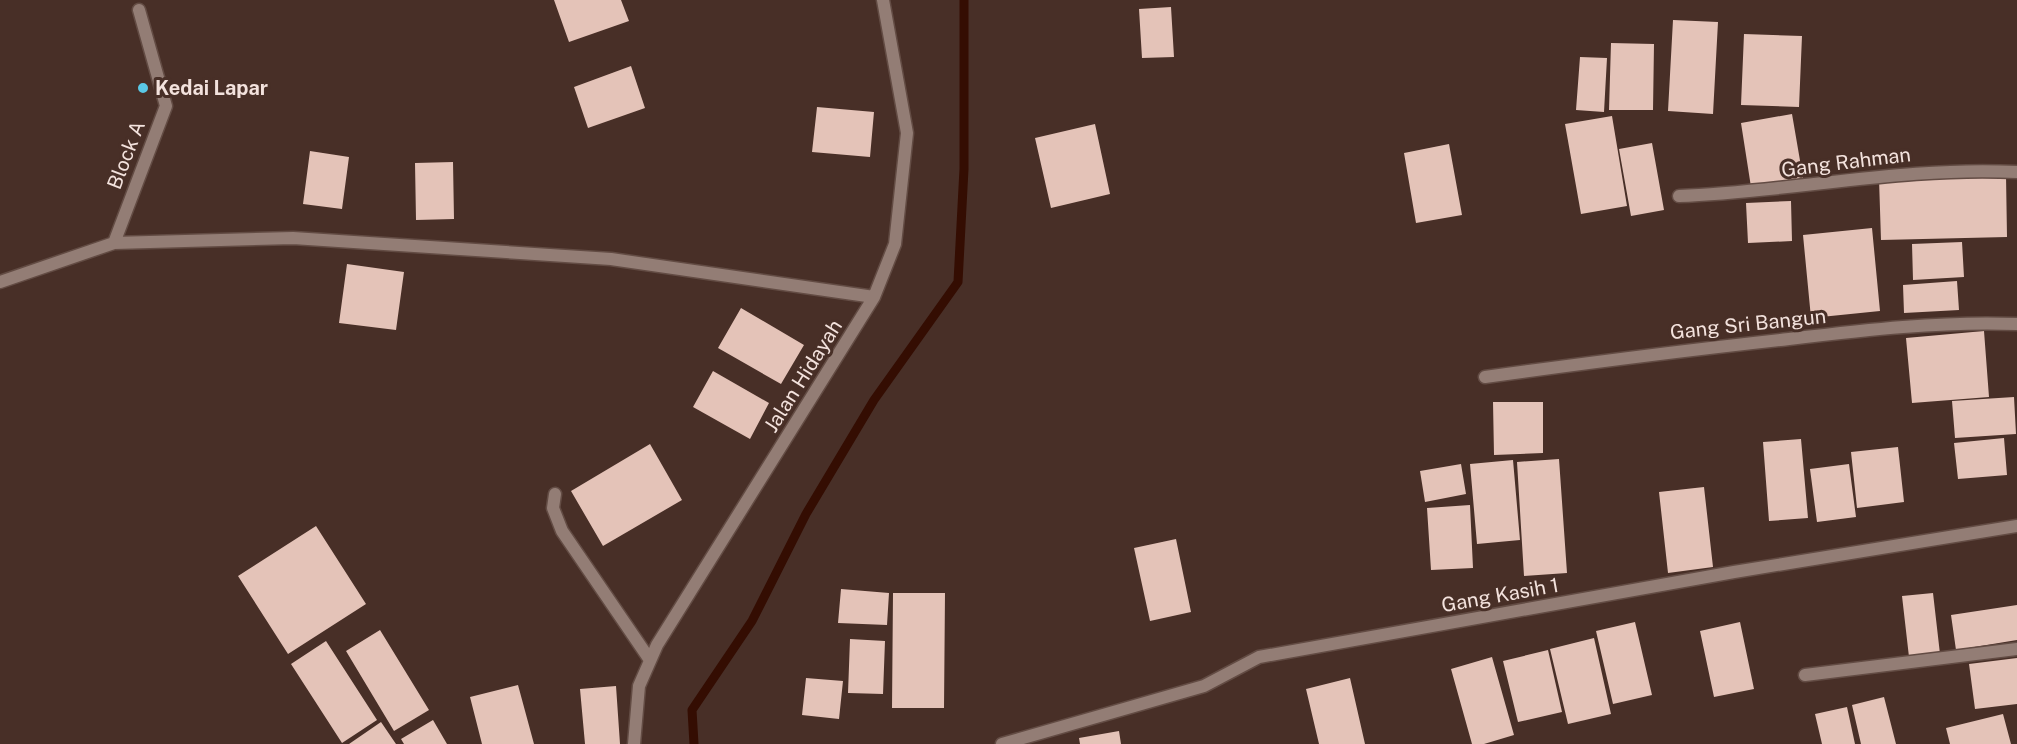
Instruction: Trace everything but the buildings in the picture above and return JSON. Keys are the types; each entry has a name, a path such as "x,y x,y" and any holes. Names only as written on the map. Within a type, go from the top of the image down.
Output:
{"street":[{"name":"Jalan Hidayah","path":"634,744 639,686 650,660 874,297 895,244 908,133 883,0"},
{"name":"Block A","path":"114,243 166,106 139,10"},
{"name":"Gang Rahman","path":"1679,196 1736,194 1864,177 1968,170 2017,172"},
{"path":"0,282 114,243 293,238 611,259 874,297"},
{"name":"Gang Sri Bangun","path":"1485,377 1652,354 1874,329 1979,322 2017,324"},
{"path":"555,494 553,508 562,531 650,660"},
{"name":"Gang Kasih 1","path":"1002,744 1204,686 1259,657 1734,572 2017,526"},
{"path":"1805,675 2017,649"}],"waterway":[{"path":"694,744 692,710 752,621 806,514 874,400 958,282 964,169 964,0"}],"place":[{"name":"Kedai Lapar","path":"143,88"}]}
